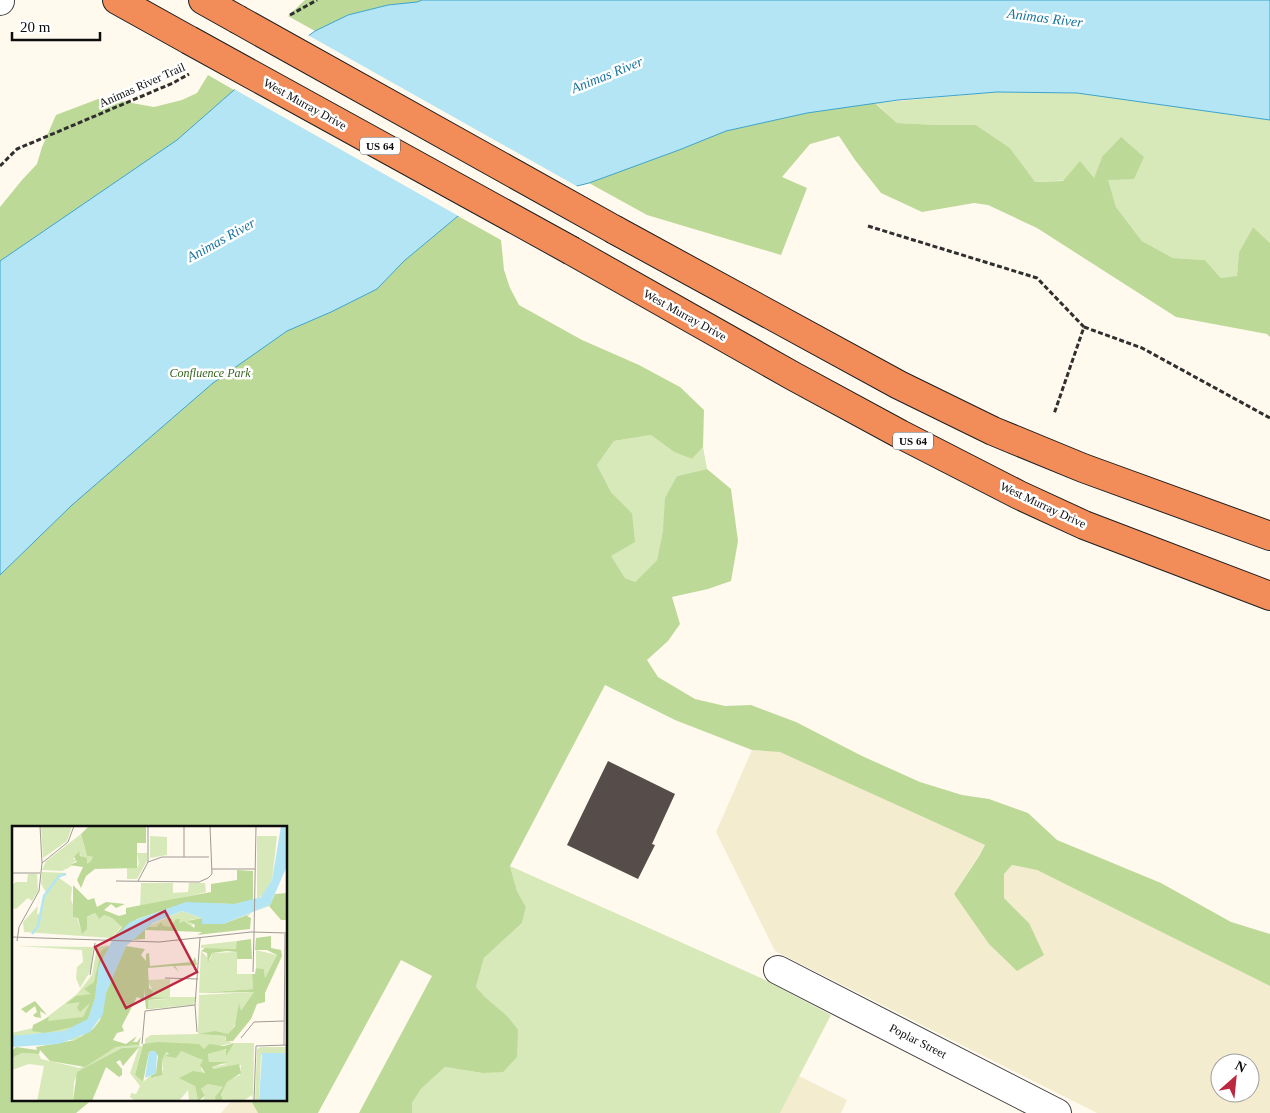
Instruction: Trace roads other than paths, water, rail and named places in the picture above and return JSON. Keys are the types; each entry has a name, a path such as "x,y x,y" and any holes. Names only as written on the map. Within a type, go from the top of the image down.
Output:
{"highway":[{"name":"West Murray Drive","path":"117,0 892,430 1019,495 1084,525 1270,596"},
{"path":"203,0 898,385 993,431 1083,468 1270,536"}],"street":[{"name":"Poplar Street","path":"778,970 1057,1113"}],"water":[{"name":"Animas River","path":"422,0 1270,0 1270,120 1077,93 997,92 898,100 807,113 726,131 589,183 458,216 404,261 377,289 287,331 213,383 72,505 0,575 0,261 177,140 234,90 315,31 348,15 388,5"}],"park label":[{"name":"Confluence Park","path":"210,373"}]}
